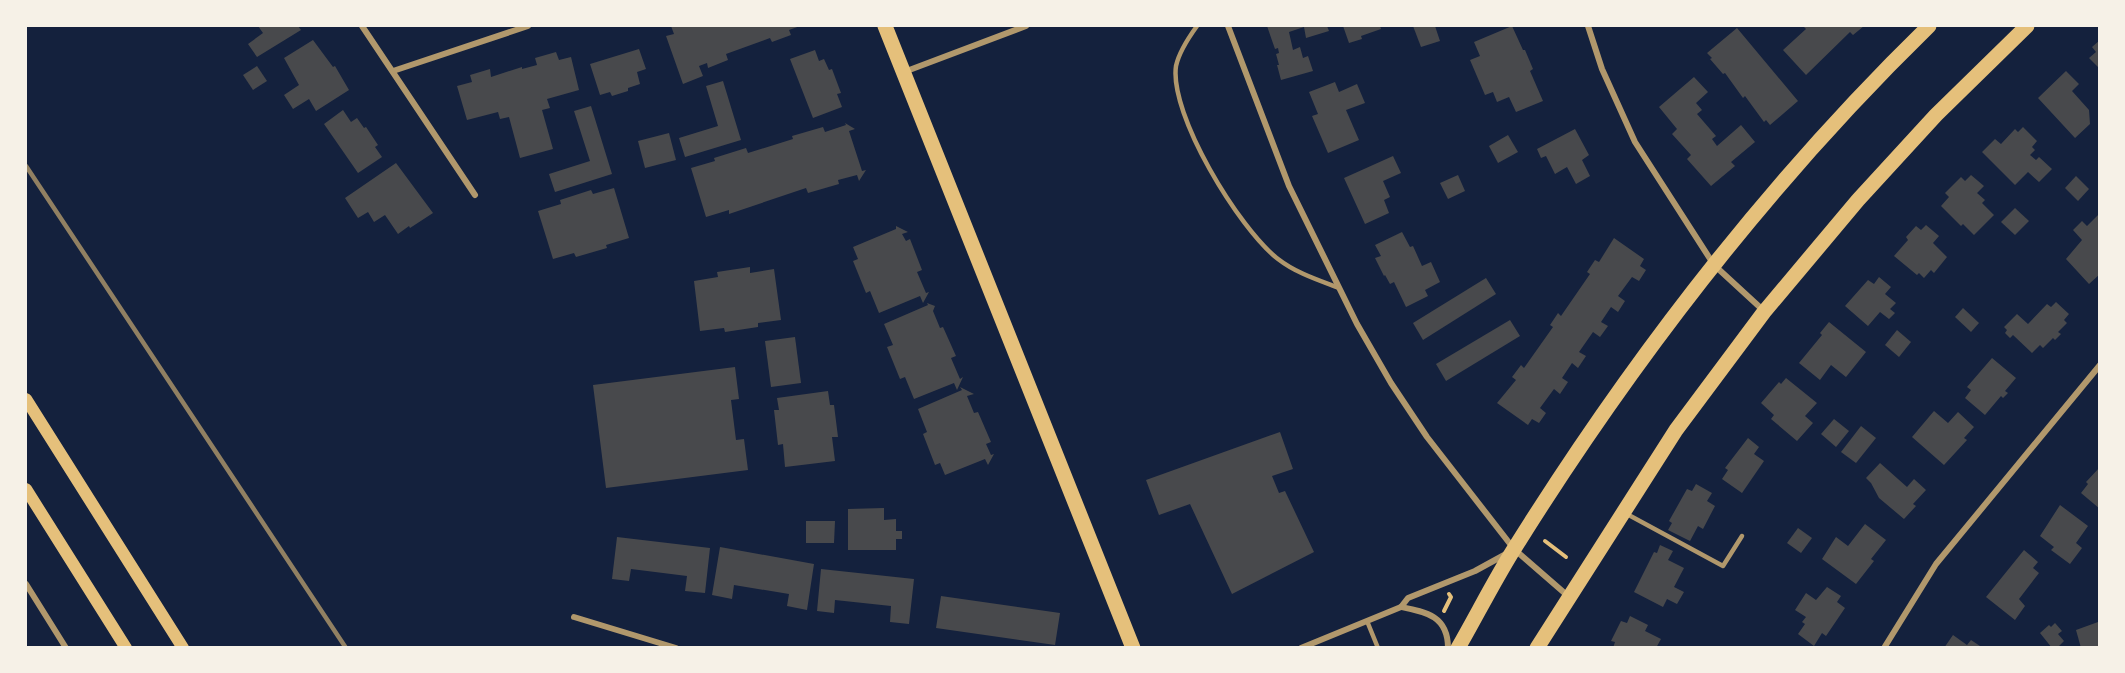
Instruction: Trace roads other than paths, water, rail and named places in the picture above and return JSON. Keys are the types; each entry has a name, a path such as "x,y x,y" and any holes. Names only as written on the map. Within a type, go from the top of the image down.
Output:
{"main road":[{"path":"885,26 1133,648"},
{"path":"1458,648 1514,549 1629,379 1714,265 1837,122 1929,26"},
{"path":"1537,648 1568,596 1676,430 1764,312 1858,200 1912,141 2027,26"},
{"path":"26,399 183,648"},
{"path":"26,489 126,648"}],"street":[{"path":"362,26 475,195"},
{"path":"393,72 528,26"},
{"path":"904,72 1026,26"},
{"path":"1228,26 1289,186 1339,288 1391,383 1427,437 1514,549 1568,596"},
{"path":"1587,26 1602,69 1635,142 1714,265 1764,312"},
{"path":"1884,648 1936,564 2100,364"},
{"path":"1301,648 1401,607 1408,598 1475,572 1514,549"},
{"path":"26,584 66,648"},
{"path":"1401,607 1422,611 1443,624 1448,648"},
{"path":"574,617 676,648"}],"lane":[{"path":"1197,26 1178,57 1176,77 1181,105 1224,195 1245,226 1278,258 1308,277 1339,288"},
{"path":"1623,512 1723,566 1742,536"},
{"path":"1367,621 1378,648"}],"railway":[{"path":"26,166 346,648"}]}
